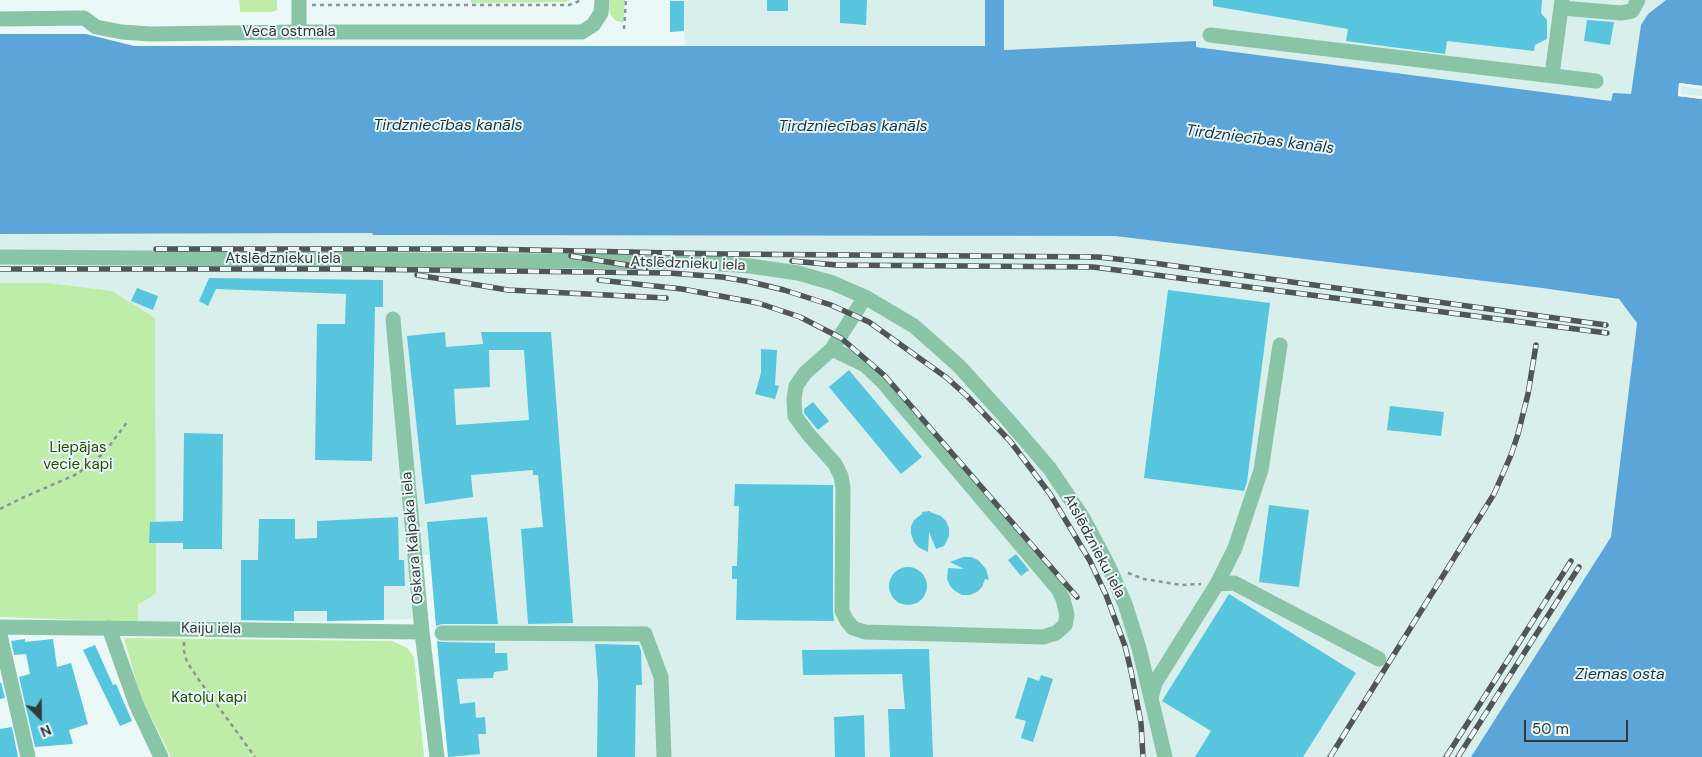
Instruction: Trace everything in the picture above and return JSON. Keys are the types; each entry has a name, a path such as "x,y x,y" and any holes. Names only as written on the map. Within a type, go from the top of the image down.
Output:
{"street":[{"name":"Vecā ostmala","path":"0,19 84,18 96,27 122,32 150,34 582,32 593,25 601,13 602,0"},
{"path":"1552,75 1561,4 1621,13 1632,11 1638,0"},
{"path":"299,2 299,32"},
{"path":"1210,35 1596,80"},
{"name":"Atslēdznieku iela","path":"0,257 692,262 750,266 798,273 833,283 865,297 914,326 959,366 1008,420 1066,490 1108,565 1125,604 1140,648 1164,757"},
{"path":"832,349 865,365 882,381 1058,589 1067,615 1065,625 1056,633 1043,637 864,632 853,628 847,621 842,610 843,488 841,476 835,464 795,416 794,399 796,386 805,373 832,349 865,297"},
{"name":"Oskara Kalpaka iela","path":"393,319 422,632 436,757"},
{"path":"1151,698 1155,683 1217,584 1236,548 1261,470 1280,345"},
{"path":"1217,584 1234,583 1379,659"},
{"name":"Kaiju iela","path":"0,627 422,632"},
{"path":"109,628 136,704 161,757"},
{"path":"442,633 644,634 661,677 664,757"},
{"path":"0,636 28,757"}],"path":[{"path":"299,2 569,5 582,0"},
{"path":"624,29 626,0"},
{"path":"0,509 77,474 104,453 128,421"},
{"path":"1108,565 1144,579 1181,585 1217,584"},
{"path":"184,628 184,651 188,662 255,757"}],"shaded area":[{"path":"985,0 985,46 685,46 684,1"},
{"path":"1004,0 1666,0 1648,14 1641,25 1631,95 1611,101 1196,47 1196,41 1004,50"},
{"path":"1679,83 1702,86 1702,99 1678,96"},
{"path":"372,233 373,235 1115,236 1542,288 1619,300 1637,323 1611,537 1471,757 448,757 440,680 431,555 409,556 413,619 138,622 138,604 47,283 0,283 0,234"}],"green space":[{"path":"239,0 277,0 277,10 272,12 240,12"},
{"path":"471,0 570,0 565,2 471,3"},
{"path":"610,0 625,0 623,23 615,20 611,15 609,9"},
{"name":"Liepājas vecie kapi","path":"0,283 47,283 112,291 155,318 156,594 138,604 138,622 0,617"},
{"name":"Katoļu kapi","path":"124,638 392,641 407,648 414,657 424,757 171,757 140,695"}],"water":[{"path":"985,0 1004,0 1004,50 1196,41 1196,47 1611,101 1613,93 1631,94 1641,25 1648,14 1666,0 1702,0 1702,86 1679,83 1678,96 1702,99 1702,757 1471,757 1611,537 1637,323 1619,299 1115,236 373,235 372,233 0,234 0,34 86,34 134,46 985,46"}],"pier":[{"path":"1679,83 1702,86 1702,89 1681,86 1681,94 1702,96 1702,99 1678,96"}],"building":[{"path":"767,0 788,0 788,11 767,11"},
{"path":"840,0 867,0 866,25 840,23"},
{"path":"1213,0 1542,0 1541,13 1547,20 1547,39 1535,45 1534,51 1447,41 1445,54 1346,41 1348,29 1213,6"},
{"path":"670,1 684,1 684,31 670,32"},
{"path":"1587,20 1614,22 1610,45 1584,41"},
{"path":"209,278 383,280 383,307 375,307 372,461 315,460 317,324 345,324 346,294 216,289 208,306 199,301"},
{"path":"137,288 158,296 153,310 131,301"},
{"path":"1168,290 1270,303 1247,482 1244,491 1144,478"},
{"path":"445,332 446,347 483,344 481,332 551,332 573,623 528,624 521,529 543,527 538,475 533,475 533,470 471,475 473,497 425,504 407,336","holes":["489,350 524,350 529,420 456,425 454,389 490,387"]},
{"path":"761,349 777,350 775,385 779,386 775,399 755,394 761,373"},
{"path":"849,370 922,457 901,474 829,387"},
{"path":"813,402 829,421 818,430 804,413 804,409"},
{"path":"1390,406 1444,412 1441,436 1387,430"},
{"path":"184,433 223,434 222,549 183,549 183,543 149,543 150,522 183,521"},
{"path":"735,484 833,485 834,621 736,620 737,579 732,579 732,566 737,566 739,506 734,506"},
{"path":"1269,505 1309,510 1299,587 1259,582"},
{"path":"930,511 941,516 946,521 949,528 949,536 944,546 936,549 929,532 928,552 918,547 914,542 911,526 922,512"},
{"path":"398,517 399,560 404,560 405,586 384,586 384,620 327,621 327,611 294,611 294,621 241,620 241,560 258,560 259,519 295,519 295,539 317,538 317,521"},
{"path":"487,517 498,624 442,624 436,626 427,522"},
{"path":"1016,554 1029,570 1021,576 1008,560"},
{"path":"963,557 971,557 978,560 986,569 989,580 985,579 982,587 970,595 962,595 955,591 947,579 948,568 964,569 950,562"},
{"path":"908,567 922,572 927,586 922,600 908,605 894,600 889,586 894,572"},
{"path":"1229,594 1356,673 1303,757 1195,757 1211,731 1162,701"},
{"path":"25,639 25,642 53,639 57,667 71,663 88,724 69,730 73,744 35,747 19,677 30,674 26,654 14,655 11,641"},
{"path":"437,641 495,643 495,653 507,653 508,670 494,672 493,678 457,679 460,704 475,702 476,718 485,717 486,734 478,734 480,754 448,757"},
{"path":"595,644 639,645 641,651 642,685 636,685 635,757 597,757 598,684"},
{"path":"95,645 113,685 116,684 132,721 120,726 83,650"},
{"path":"929,649 933,757 890,757 888,709 905,709 902,674 803,675 802,650"},
{"path":"1041,675 1053,679 1033,742 1021,738 1026,721 1015,718 1028,677 1039,681"},
{"path":"0,683 5,698 0,699"},
{"path":"864,715 865,757 835,757 834,717"},
{"path":"12,727 18,757 0,757 0,729"}],"railway":[{"path":"156,249 484,249 725,254 1098,257 1606,325"},
{"path":"571,256 646,268"},
{"path":"792,261 836,265 1093,267 1607,333"},
{"path":"0,269 348,269 669,273 722,277 751,282 831,305 869,322 947,378 1010,441 1050,494 1090,561 1106,595 1125,646 1141,723 1143,757"},
{"path":"417,275 508,290 666,298"},
{"path":"599,280 682,289 758,303 800,317 841,338 885,376 1077,597"},
{"path":"1330,757 1494,494 1518,434 1528,394 1536,345"},
{"path":"1446,757 1571,561"},
{"path":"1458,757 1579,567"}],"water label":[{"name":"Tirdzniecības kanāls","path":"448,126"},
{"name":"Tirdzniecības kanāls","path":"853,127"},
{"name":"Tirdzniecības kanāls","path":"1260,140"},
{"name":"Ziemas osta","path":"1620,675"}]}
